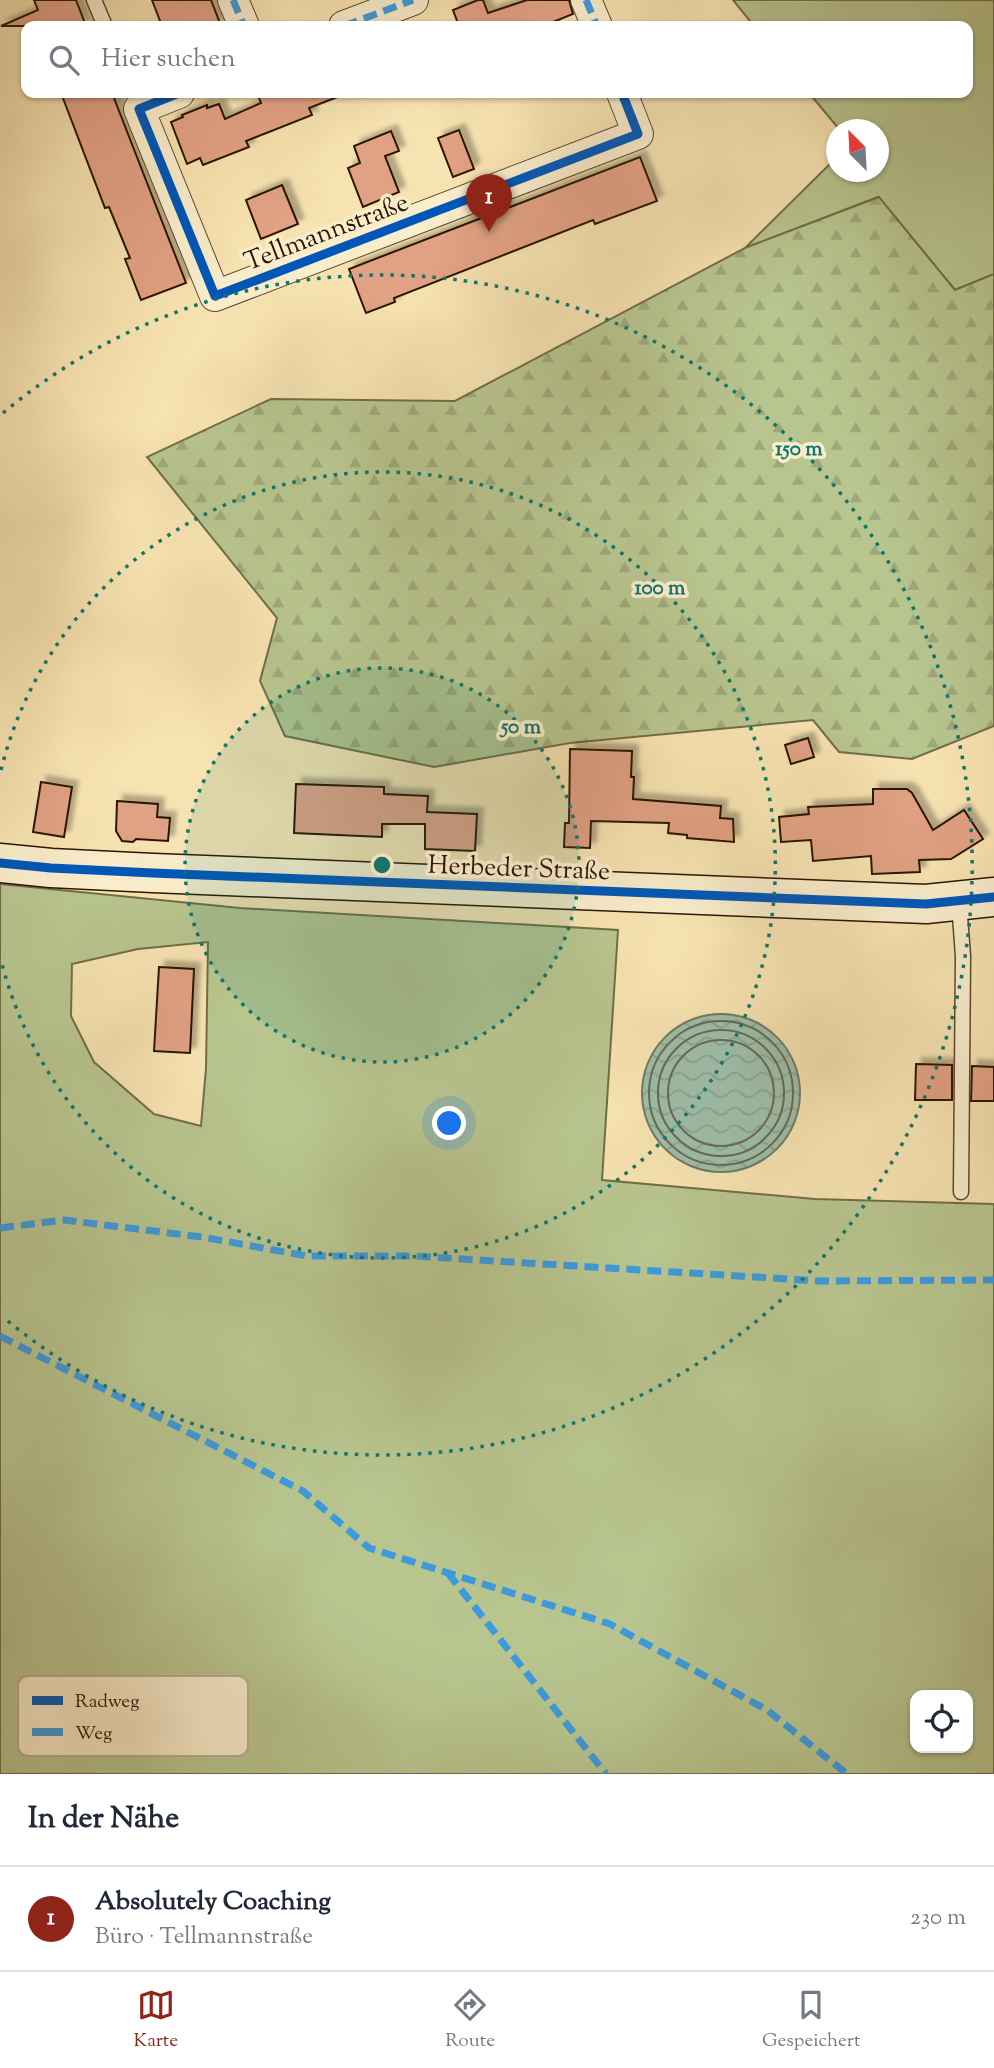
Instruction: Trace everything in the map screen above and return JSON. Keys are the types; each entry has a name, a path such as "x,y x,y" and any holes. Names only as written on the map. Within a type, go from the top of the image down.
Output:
{"main road":[{"name":"Herbeder Straße","path":"0,863 140,873 926,904 976,898"}],"street":[{"path":"233,0 242,21"},
{"path":"357,21 413,0"},
{"path":"586,0 595,21"},
{"name":"Tellmannstraße","path":"136,101 215,296 639,134 624,98"}],"lane":[{"path":"94,0 103,21"},
{"path":"961,1192 963,956 976,898"}],"green space":[{"path":"733,0 994,0 994,274 955,290 878,197 745,248 826,168 826,182 889,182 889,119 831,119 813,98 973,98 973,21 750,21"},
{"path":"879,197 955,290 994,274 994,726 912,759 839,752 813,720 570,743 434,767 285,736 260,681 277,618 147,457 271,399 455,401 745,248"},
{"path":"0,884 240,908 618,930 602,1180 815,1199 994,1204 994,1774 0,1774","holes":["208,942 206,1068 201,1126 154,1114 94,1062 71,1016 72,964 138,949"]}],"water":[{"path":"721,1014 751,1020 777,1037 794,1063 800,1093 794,1123 777,1149 751,1166 721,1172 691,1166 665,1149 648,1123 642,1093 648,1063 665,1037 691,1020"}],"building":[{"path":"34,0 76,0 84,21 21,21 21,26 1,26 38,10"},
{"path":"152,0 211,0 219,21 160,21"},
{"path":"478,0 483,0 488,13 527,0 569,0 573,14 556,21 457,21 453,10"},
{"path":"63,98 114,98 186,283 141,300 125,259 130,258 109,207 105,208"},
{"path":"259,98 335,98 309,108 312,115 246,141 249,147 203,165 200,158 187,164 171,122 207,105 207,108 219,104 225,119 261,103"},
{"path":"459,130 474,169 453,177 438,138"},
{"path":"391,131 399,151 385,156 399,192 363,207 348,168 360,163 354,146"},
{"path":"640,157 657,201 595,224 593,220 394,298 395,302 366,313 349,269"},
{"path":"282,185 298,224 261,239 246,200"},
{"path":"808,738 814,757 791,764 785,745"},
{"path":"570,749 632,751 633,799 721,806 720,818 733,819 734,842 687,838 687,835 668,833 669,823 591,821 590,848 564,847 565,823 569,823"},
{"path":"41,782 72,787 64,837 33,832"},
{"path":"296,784 384,787 384,794 428,796 427,812 477,814 475,851 425,849 425,824 382,824 382,837 294,833"},
{"path":"873,789 907,789 933,830 964,810 983,839 951,859 919,860 920,872 872,874 871,856 813,861 811,840 781,842 779,817 809,814 808,807 873,804"},
{"path":"117,801 158,804 157,817 170,818 168,841 122,841 116,831"},
{"path":"159,967 194,969 190,1053 154,1051"},
{"path":"916,1064 952,1065 952,1100 915,1100"},
{"path":"972,1066 994,1067 994,1101 971,1101"}],"marked path":[{"path":"233,0 242,21"},
{"path":"357,21 413,0"},
{"path":"586,0 595,21"},
{"path":"0,1228 64,1220 202,1237 307,1256 413,1256 820,1281 994,1280"},
{"path":"0,1336 303,1491 369,1548 610,1624 767,1710 847,1774"},
{"path":"448,1573 606,1774"}],"cycle path":[{"path":"166,98 139,109 215,296 638,134 624,98"},
{"path":"0,863 153,873 926,904 994,897"}],"place":[{"name":"Absolutely Coaching","path":"489,232"}]}
